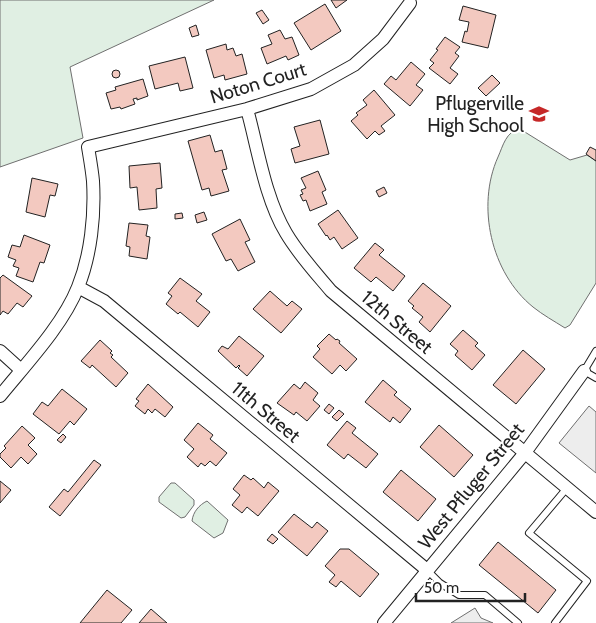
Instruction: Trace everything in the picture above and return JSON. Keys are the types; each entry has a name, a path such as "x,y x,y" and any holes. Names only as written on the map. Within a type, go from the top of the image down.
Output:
{"street":[{"name":"Noton Court","path":"78,287 87,254 93,218 93,182 88,147 247,109 310,89 354,65 383,39 410,3"},
{"name":"12th Street","path":"247,109 270,198 285,232 306,262 331,291 524,454 596,512"},
{"path":"0,396 62,317 78,287"},
{"name":"11th Street","path":"78,287 104,301 427,570"},
{"path":"0,350 21,370"},
{"name":"West Pfluger Street","path":"384,623 524,454 584,371"}],"lane":[{"path":"596,351 584,371 596,378"},
{"path":"555,623 587,581 529,532 567,488"},
{"path":"427,570 440,583 459,595 485,595 518,623"}],"green space":[{"path":"0,0 214,0 70,67 83,138 0,167"},
{"path":"520,129 570,160 587,155 596,161 596,283 570,325 565,328 533,307 519,293 507,276 498,258 492,238 488,217 488,196 491,176 508,136 515,130"},
{"path":"171,483 175,483 194,500 194,505 185,517 181,518 159,502 159,497"},
{"path":"207,501 228,520 223,533 214,538 192,521 197,509"}],"shaded area":[{"path":"589,406 596,412 596,473 559,443"},
{"path":"475,608 481,618 493,623 451,623"}],"building":[{"path":"331,0 347,0 336,8"},
{"path":"325,4 341,31 311,50 294,23"},
{"path":"463,6 496,15 488,48 462,42 469,22 459,20"},
{"path":"262,10 269,20 263,24 256,13"},
{"path":"196,25 199,35 192,37 189,28"},
{"path":"280,30 285,39 292,37 299,55 288,60 286,56 267,64 261,48 272,44 268,35"},
{"path":"445,37 460,47 455,53 459,56 450,68 458,74 450,84 429,68 434,63 430,60"},
{"path":"226,44 227,50 233,48 236,56 242,54 247,74 225,80 224,75 214,78 206,50"},
{"path":"185,57 193,88 180,91 178,83 155,89 149,66"},
{"path":"411,62 425,74 416,85 423,90 410,106 384,84 391,76 396,80"},
{"path":"116,70 120,74 116,78 112,74"},
{"path":"492,75 500,83 486,96 478,88"},
{"path":"143,79 148,96 137,100 137,98 133,99 135,104 121,109 120,107 111,109 106,93 116,90 115,87"},
{"path":"374,90 395,115 381,126 385,131 379,135 375,131 367,139 351,121 358,115 356,113 367,105 363,100"},
{"path":"320,120 329,154 295,163 291,149 300,146 294,127"},
{"path":"210,135 215,152 222,150 227,169 222,170 229,191 211,196 209,188 202,190 188,141"},
{"path":"590,147 596,150 596,161 586,154"},
{"path":"160,163 162,188 156,189 157,208 139,210 137,187 130,188 129,166"},
{"path":"318,171 326,190 322,192 327,204 310,211 306,200 303,201 300,195 303,194 301,190 306,188 301,178"},
{"path":"32,178 58,184 55,196 50,195 45,217 26,212"},
{"path":"384,187 387,193 379,197 376,191"},
{"path":"338,210 358,238 342,249 334,237 330,240 326,236 318,224"},
{"path":"204,212 207,220 197,223 195,215"},
{"path":"182,213 183,218 175,219 175,214"},
{"path":"240,219 250,240 245,242 255,262 238,271 231,259 226,261 212,234"},
{"path":"129,223 148,225 146,236 150,237 147,259 129,256 130,247 126,246"},
{"path":"24,235 50,245 44,263 40,262 33,282 16,276 19,268 13,266 16,260 8,257 12,245 20,247"},
{"path":"375,243 384,250 379,255 405,276 393,291 376,277 371,282 354,268"},
{"path":"3,275 32,296 23,307 17,303 8,314 3,311 0,315 0,278"},
{"path":"180,278 202,294 196,301 210,312 198,327 180,312 178,314 166,304 172,296 168,293"},
{"path":"423,283 451,306 430,332 419,322 423,317 412,308 414,306 408,301"},
{"path":"270,291 287,306 292,301 302,309 281,333 253,309"},
{"path":"463,330 478,343 475,346 485,355 472,370 455,355 458,351 450,344"},
{"path":"329,334 340,341 339,343 357,359 346,371 340,365 332,374 313,357 320,349 317,346"},
{"path":"239,336 264,356 247,376 238,368 239,365 236,368 218,351 222,346 228,349"},
{"path":"100,340 112,351 110,353 113,355 111,357 128,373 116,387 92,365 90,368 81,361"},
{"path":"523,350 545,369 516,404 493,385"},
{"path":"383,380 397,392 394,395 411,409 400,423 393,417 390,422 365,402"},
{"path":"305,382 318,393 313,400 320,406 307,421 296,412 294,415 277,403 294,384 300,389"},
{"path":"148,384 173,407 165,417 155,409 152,413 148,409 145,414 135,406 139,401 136,399"},
{"path":"62,389 87,409 74,425 70,421 59,434 33,414 42,402 48,406"},
{"path":"329,404 334,408 329,414 324,410"},
{"path":"339,410 344,414 337,421 332,417"},
{"path":"347,421 356,428 352,433 378,454 366,468 348,454 344,459 327,445"},
{"path":"198,423 213,435 210,439 227,453 216,466 210,461 205,466 201,463 198,467 187,457 194,449 184,440"},
{"path":"439,425 473,455 454,477 420,447"},
{"path":"22,426 35,438 28,445 37,454 28,464 21,457 11,468 0,457 0,454 6,448 4,446"},
{"path":"63,434 66,437 61,443 57,440"},
{"path":"94,460 101,465 60,516 49,507 64,489 68,492"},
{"path":"401,470 436,499 418,521 383,492"},
{"path":"244,475 251,480 253,478 264,488 268,482 279,491 258,516 247,507 242,513 232,505 240,495 233,489"},
{"path":"0,481 11,490 0,503"},
{"path":"294,514 312,528 317,522 328,531 307,556 278,532"},
{"path":"272,534 278,539 273,544 267,540"},
{"path":"498,542 556,590 538,613 479,565"},
{"path":"340,549 349,549 379,574 360,597 341,581 336,587 329,582 335,575 325,566"},
{"path":"107,590 132,610 121,623 80,623"},
{"path":"151,609 167,623 139,623"}],"place":[{"name":"Pflugerville High School","path":"539,114"}]}
